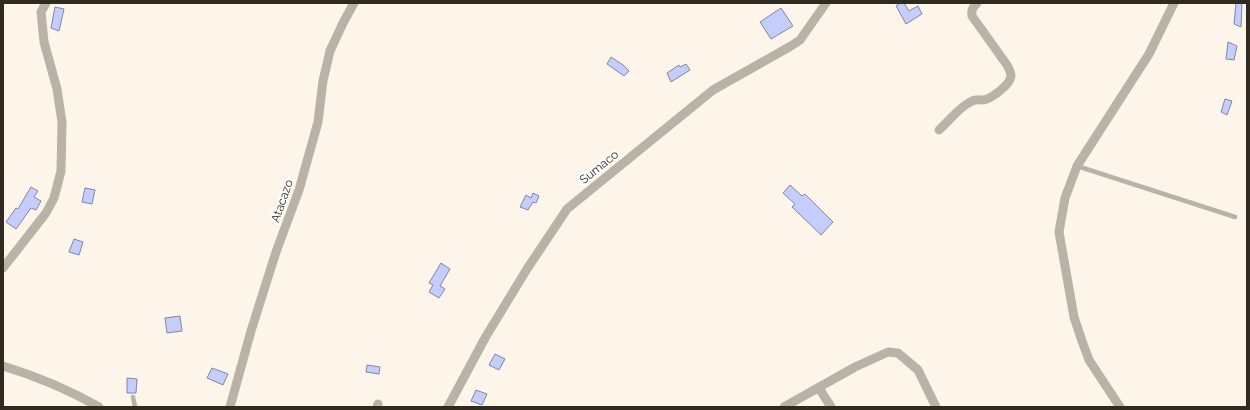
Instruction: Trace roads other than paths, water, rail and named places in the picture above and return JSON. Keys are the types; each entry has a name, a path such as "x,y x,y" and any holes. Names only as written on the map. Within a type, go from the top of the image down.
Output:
{"street":[{"path":"3,268 46,213 54,198 61,171 62,122 57,89 44,42 41,12 36,3"},
{"path":"41,12 46,3"},
{"name":"Atacazo","path":"230,407 251,331 276,252 299,190 318,122 323,81 330,51 354,3"},
{"name":"Sumaco","path":"448,407 485,338 527,269 567,209 713,90 792,46 800,40 826,3"},
{"path":"939,130 961,109 972,101 983,100 998,92 1011,78 1011,72 1007,65 972,16 971,12 977,3"},
{"path":"1120,407 1089,360 1074,317 1059,232 1065,198 1078,166 1149,54 1174,3"},
{"path":"784,407 855,367 888,352 898,353 918,370 936,407"},
{"path":"3,366 58,386 99,407"},
{"path":"818,388 831,407"}],"lane":[{"path":"1078,166 1235,217"},
{"path":"133,397 135,407"}]}
